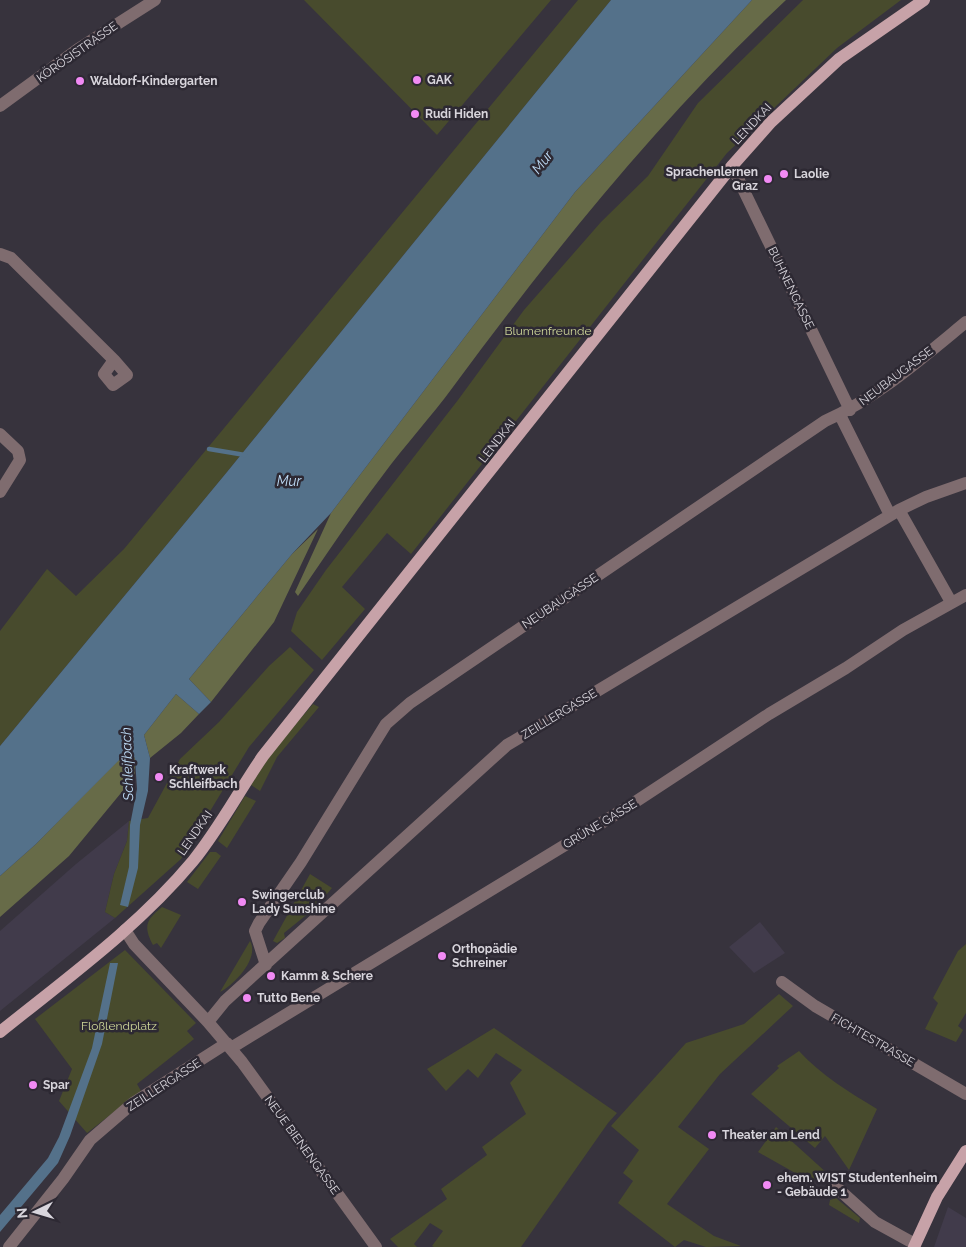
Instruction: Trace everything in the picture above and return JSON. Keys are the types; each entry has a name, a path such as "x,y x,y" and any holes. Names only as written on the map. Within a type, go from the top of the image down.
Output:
{"main road":[{"name":"LENDKAI","path":"0,1032 125,930 194,860 262,756 732,166 770,122 839,59 924,0"},
{"path":"914,1246 937,1197 966,1151"}],"street":[{"name":"KÖRÖSISTRASSE","path":"0,106 78,49 155,0"},
{"name":"BUHNENGASSE","path":"732,166 845,412 894,513 951,602"},
{"path":"0,254 11,258 127,375 113,385"},
{"name":"NEUBAUGASSE","path":"266,965 255,931 301,862 386,724 417,698 825,421 845,412 881,390 966,322"},
{"path":"0,434 18,451 20,460 0,492"},
{"name":"ZEILLERGASSE","path":"208,1022 225,1001 491,758 508,745 894,513 926,497 966,483"},
{"name":"GRÜNE GASSE","path":"229,1046 626,808 769,714 966,594"},
{"path":"125,930 134,944 229,1046"},
{"name":"FICHTESTRASSE","path":"782,982 823,1010 966,1094"},
{"name":"ZEILLERGASSE","path":"9,1247 90,1140 133,1103 229,1046"},
{"name":"NEUE BIENENGASSE","path":"229,1046 376,1247"},
{"path":"834,1186 875,1222 914,1246"}],"shaded area":[{"path":"129,821 127,841 114,874 105,912 115,918 0,1011 0,931 76,864"},
{"path":"760,922 785,953 754,973 729,947"},
{"path":"948,1207 966,1218 966,1247 934,1247"}],"green space":[{"name":"GAK","path":"304,0 551,0 437,135"},
{"path":"578,0 611,0 227,472 0,746 0,631 47,569 76,596 124,549"},
{"path":"752,0 786,0 695,91 652,138 570,235 372,490 298,596 295,592 331,513 575,192"},
{"name":"Blumenfreunde","path":"803,0 901,0 837,48 727,153 411,554 387,533 342,587 365,609 322,660 291,631 297,612 326,570 458,400 524,310 601,222 648,176 698,103"},
{"path":"318,529 274,622 211,702 189,679 292,554"},
{"path":"290,647 314,670 249,747 181,859 115,918 105,912 114,874 127,841 129,821 148,818 180,759 219,722 269,666"},
{"path":"176,694 199,714 181,733 150,758 144,735"},
{"path":"313,704 319,707 277,757 260,791 251,785 274,749"},
{"path":"131,747 135,759 135,776 69,856 0,917 0,876 36,844"},
{"path":"245,796 256,801 227,848 218,841"},
{"path":"210,852 216,852 221,856 198,889 187,882"},
{"path":"310,874 332,888 315,908 284,933 285,938 277,943 273,941"},
{"path":"162,907 181,915 161,948 157,943 153,945 147,928 149,920"},
{"path":"250,941 252,955 249,963 232,983 220,992"},
{"path":"966,944 966,1013 958,1026 963,1030 956,1042 925,1029 938,1003 933,998 958,951"},
{"name":"Floßlendplatz","path":"125,950 196,1023 187,1031 194,1039 137,1084 141,1091 87,1133 59,1101 72,1069 35,1019"},
{"path":"779,994 793,1006 720,1074 678,1127 709,1149 667,1204 714,1236 741,1246 706,1247 684,1240 675,1247 618,1203 633,1181 623,1173 639,1150 611,1126 686,1043 744,1024"},
{"path":"494,1028 617,1113 521,1247 434,1247 432,1246 443,1231 430,1223 414,1244 417,1247 398,1247 390,1239 447,1199 441,1189 487,1155 482,1147 526,1114 510,1083 522,1070 496,1053 478,1078 468,1069 446,1091 427,1069"},
{"path":"799,1051 846,1090 877,1109 849,1170 825,1136 815,1148 751,1094 779,1068 777,1066"},
{"path":"776,1127 828,1174 822,1180 804,1178 758,1152"},
{"path":"836,1198 860,1218 859,1223 829,1205 830,1200"}],"water":[{"name":"Mur","path":"611,0 752,0 575,192 331,513 292,554 189,679 211,702 199,714 176,694 144,735 150,758 148,791 140,825 138,868 128,907 120,905 129,867 130,825 137,789 135,759 131,748 36,844 0,876 0,746 227,472"},
{"path":"110,963 118,963 102,1044 70,1136 58,1163 0,1232 0,1215 48,1158 59,1137 92,1048"}],"waterway":[{"path":"209,449 245,455"}],"place":[{"name":"GAK","path":"417,80"},
{"name":"Waldorf-Kindergarten","path":"80,81"},
{"name":"Rudi Hiden","path":"415,114"},
{"name":"Laolie","path":"784,174"},
{"name":"Sprachenlernen Graz","path":"768,179"},
{"name":"Kraftwerk Schleifbach","path":"159,777"},
{"name":"Swingerclub Lady Sunshine","path":"242,902"},
{"name":"Orthopädie Schreiner","path":"442,956"},
{"name":"Kamm & Schere","path":"271,976"},
{"name":"Tutto Bene","path":"247,998"},
{"name":"Spar","path":"33,1085"},
{"name":"Theater am Lend","path":"712,1135"},
{"name":"ehem. WIST Studentenheim - Gebäude 1","path":"767,1185"}],"water label":[{"name":"Schleifbach","path":"127,764"}]}
